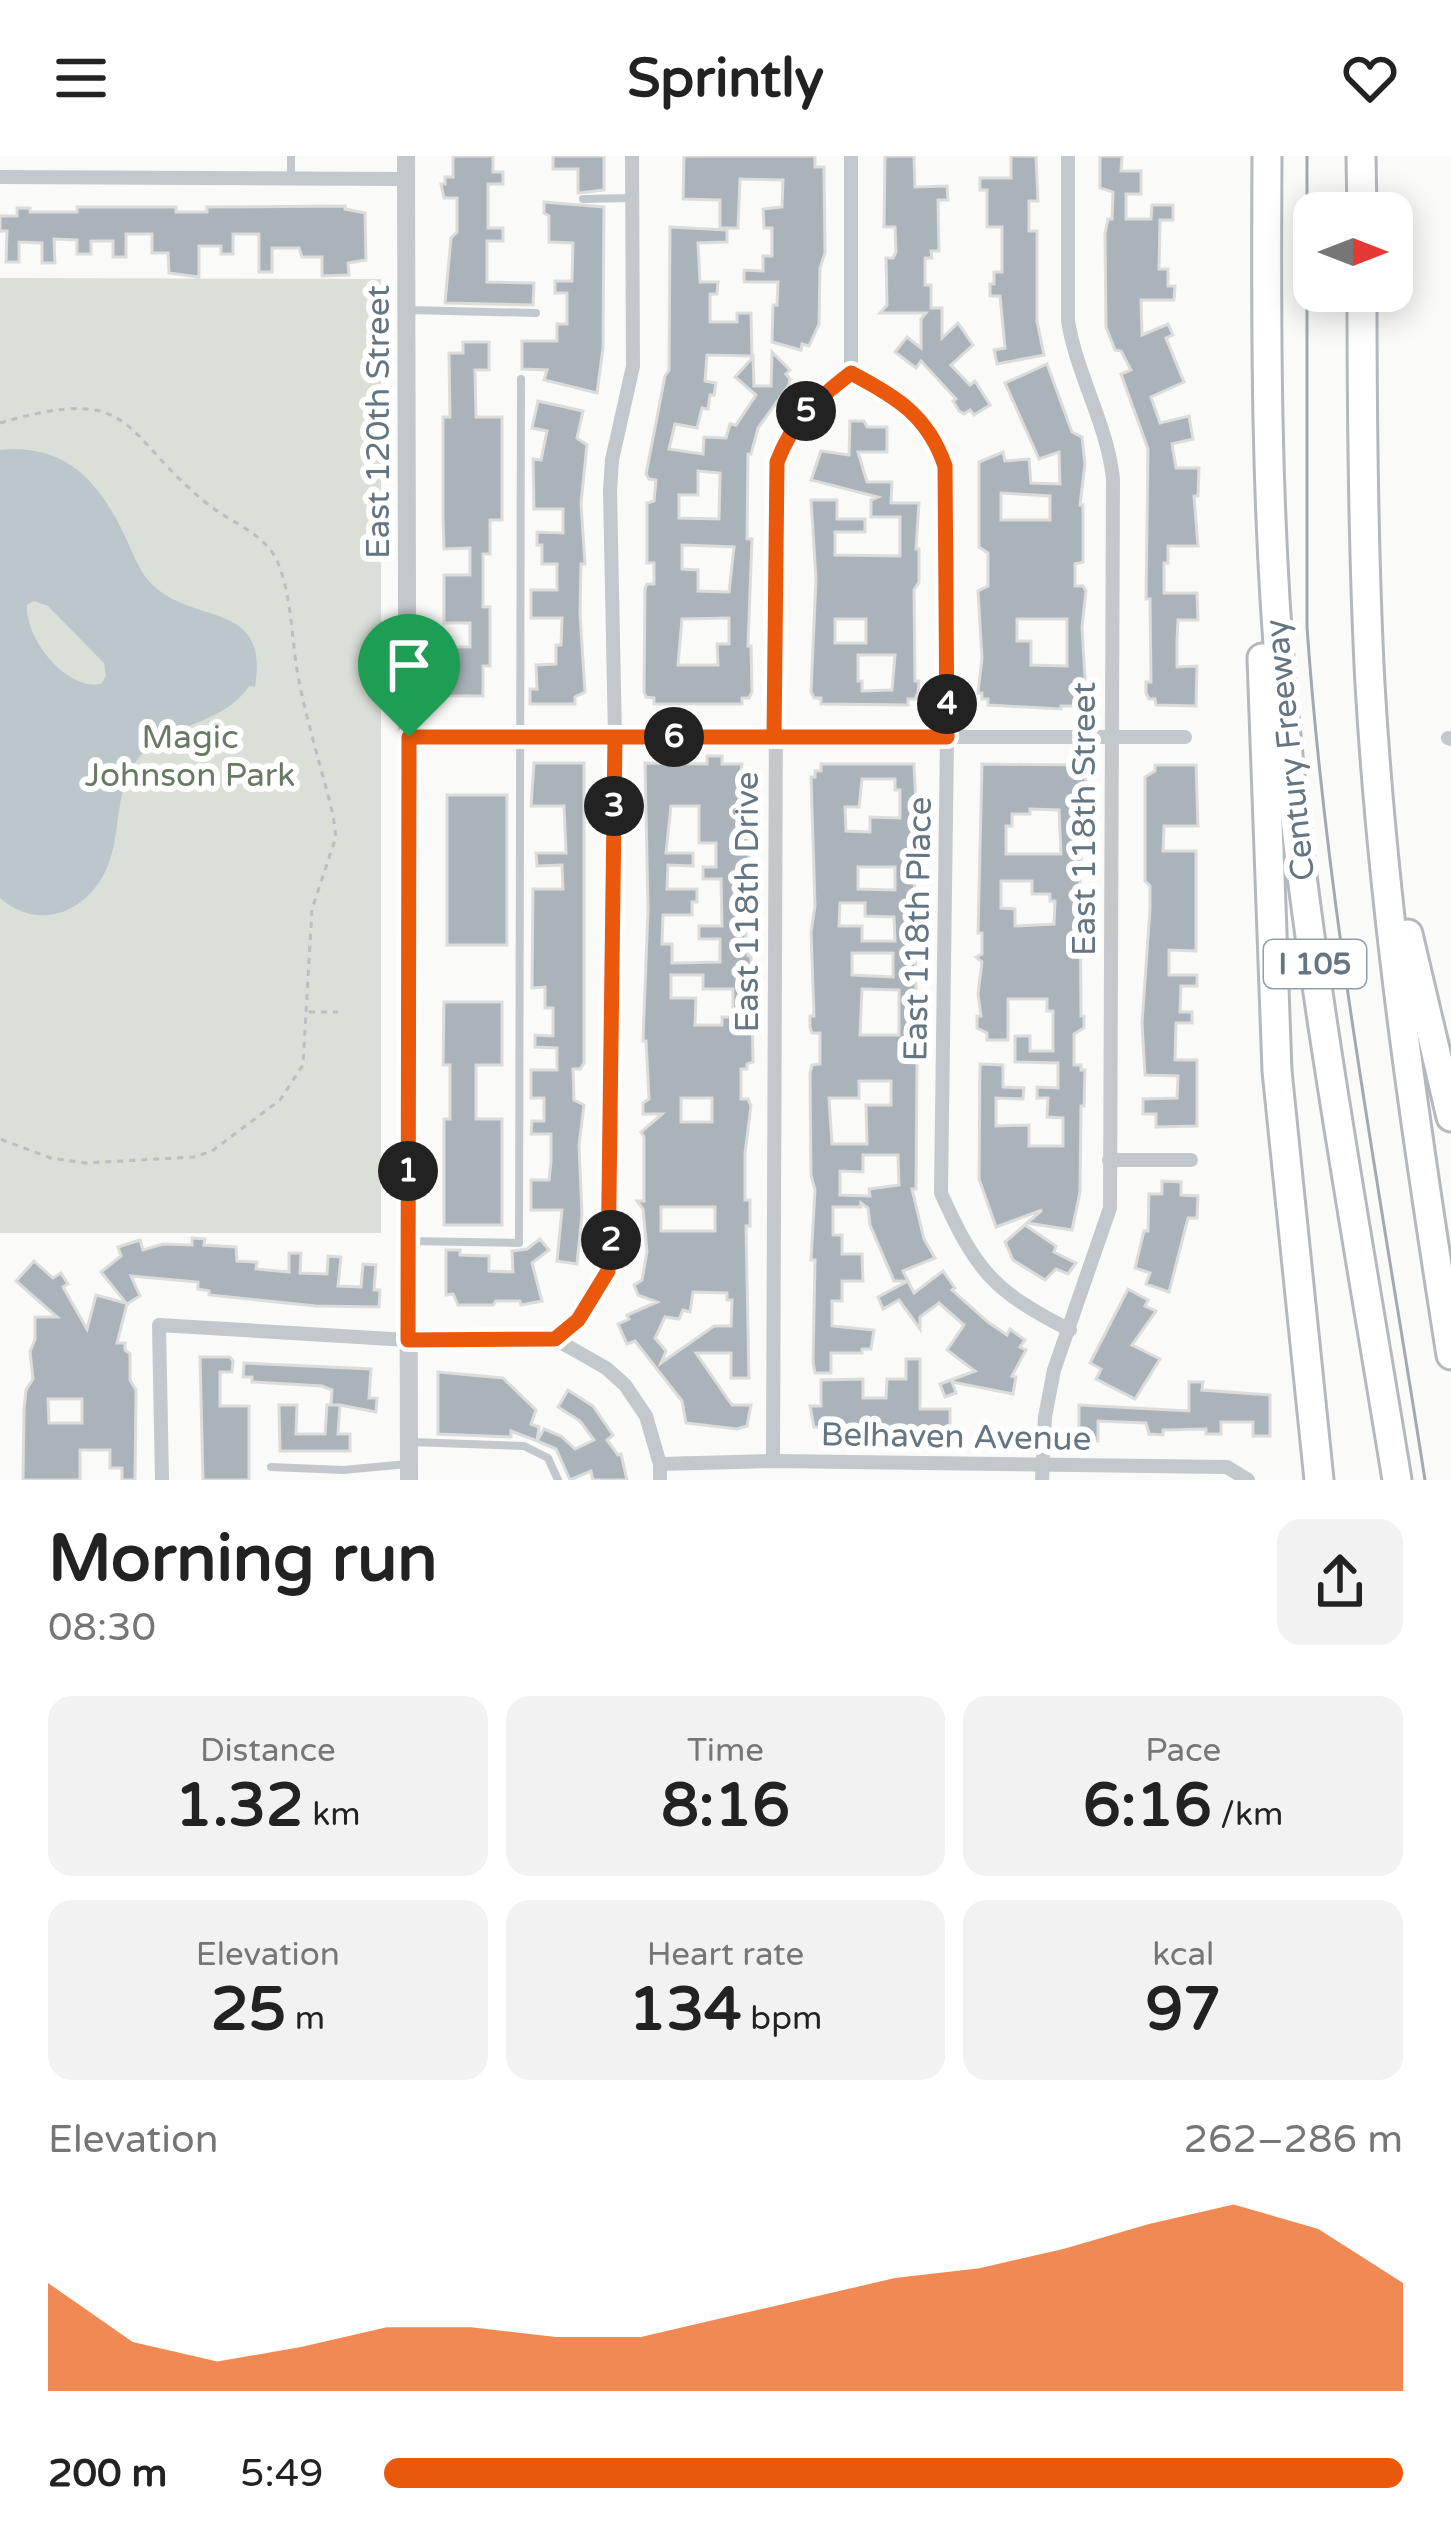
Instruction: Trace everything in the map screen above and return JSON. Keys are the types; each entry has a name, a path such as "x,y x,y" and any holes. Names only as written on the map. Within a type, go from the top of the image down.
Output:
{"highway":[{"name":"Century Freeway","path":"1267,156 1268,444 1281,684 1304,887 1397,1480"},
{"path":"1361,156 1362,192"},
{"name":"I 105","path":"1362,312 1364,560 1381,825 1407,1067 1451,1355"},
{"path":"1268,444 1262,657 1269,911 1277,1071 1318,1480"},
{"path":"1381,825 1451,1117"}],"street":[{"path":"20,156 20,177"},
{"path":"196,156 196,177"},
{"name":"East 120th Street","path":"406,156 409,1472"},
{"path":"555,1339 578,1320 608,1271 615,737 610,491 612,460 633,366 632,156"},
{"path":"851,156 851,373"},
{"name":"East 118th Street","path":"1042,1473 1054,1370 1110,1208 1113,479 1110,445 1068,321 1068,156"},
{"path":"0,177 406,179"},
{"name":"East 118th Drive","path":"773,1462 777,462 797,419 851,373"},
{"name":"East 118th Place","path":"851,373 910,409 934,435 945,466 941,1193 968,1252 985,1274 1006,1294 1070,1330"},
{"path":"409,737 1185,737"},
{"path":"1109,1160 1191,1160"},
{"path":"162,1480 159,1325 408,1340 555,1339 594,1360 625,1385 646,1416 660,1472"},
{"name":"Belhaven Avenue","path":"660,1472 773,1462 1042,1473 1227,1467 1247,1480"}],"lane":[{"path":"291,156 291,177"},
{"path":"583,199 632,198"},
{"path":"407,310 536,313"},
{"path":"408,1240 519,1244 521,380"},
{"path":"409,1442 524,1446 548,1458 558,1480"},
{"path":"272,1467 409,1472"}],"path":[{"path":"0,423 37,412 79,409 123,418 205,502 245,526 277,559 299,681 336,837 313,909 303,1065 280,1100 212,1151 177,1160 86,1163 51,1158 0,1139"},
{"path":"308,1012 338,1012"}],"green space":[{"name":"Magic Johnson Park","path":"0,278 381,279 381,1233 0,1233"}],"shaded area":[{"path":"0,450 23,450 75,468 113,513 150,582 173,599 241,628 252,641 257,660 255,687 249,686 226,709 167,736 141,755 126,781 106,870 86,898 45,915 30,914 0,898","holes":["34,601 48,606 104,663 106,676 101,684 74,679 40,646 27,605"]}],"building":[{"path":"453,156 493,156 493,172 503,172 503,184 488,184 488,228 503,228 503,241 487,241 487,282 534,283 533,305 445,303 451,238 457,232 457,198 444,198 441,184 445,177 453,177"},
{"path":"553,156 604,156 604,190 578,193 578,169 553,169"},
{"path":"684,156 815,156 815,167 824,167 825,253 820,268 819,324 809,346 802,344 801,350 772,342 778,282 744,282 744,270 763,271 763,256 772,256 772,228 764,228 763,209 782,207 783,180 740,179 738,228 720,228 720,200 683,199"},
{"path":"885,156 914,156 915,187 947,186 948,200 938,200 939,251 925,258 925,285 931,285 931,308 942,308 942,338 958,323 973,345 951,365 970,385 975,381 990,405 974,415 970,410 959,411 956,399 921,361 916,368 895,352 907,337 921,348 921,319 926,313 880,313 887,305 886,258 893,258 896,252 895,227 884,227"},
{"path":"1011,156 1036,156 1038,201 1029,201 1029,231 1037,231 1037,321 1044,355 997,364 994,350 1005,348 1000,296 990,296 990,284 994,284 994,272 1002,272 1002,227 987,227 987,190 980,190 980,178 1011,178"},
{"path":"1100,156 1122,156 1121,171 1141,171 1141,194 1126,194 1126,219 1151,219 1152,205 1173,205 1173,220 1160,220 1159,269 1168,269 1168,286 1175,286 1174,300 1141,300 1142,335 1168,324 1173,335 1166,338 1184,382 1151,397 1160,423 1189,416 1193,439 1172,444 1176,468 1199,468 1198,496 1194,496 1198,546 1168,546 1168,563 1164,563 1164,593 1197,593 1198,620 1178,620 1177,640 1177,667 1197,666 1196,706 1156,705 1146,693 1146,682 1151,682 1150,599 1146,599 1148,449 1121,374 1131,370 1121,351 1115,350 1106,327 1105,234 1108,219 1112,219 1113,192 1100,188"},
{"path":"544,202 604,207 603,348 597,393 544,380 547,370 522,369 522,341 557,341 557,324 567,324 567,293 555,293 555,281 572,281 573,243 549,242"},
{"path":"345,206 365,213 366,260 348,263 349,275 322,276 322,257 302,257 299,248 272,248 272,272 259,272 259,234 233,234 233,254 221,254 221,246 199,246 199,277 169,273 168,253 152,253 152,234 126,234 126,257 113,257 113,241 91,241 91,254 77,254 77,240 54,239 55,263 42,263 42,243 19,242 19,262 6,262 7,231 0,231 0,216 17,216 17,208 77,212 77,207 176,207 176,212 207,212 207,207"},
{"path":"670,227 727,230 727,242 698,243 700,282 718,282 717,294 710,294 710,322 737,322 737,313 751,313 752,356 707,355 705,381 716,383 714,395 710,395 708,409 702,408 697,428 675,424 669,449 703,454 704,437 726,438 730,424 736,425 756,395 735,377 753,357 754,386 771,386 772,352 790,370 786,374 789,385 758,428 748,454 752,692 749,698 742,698 742,704 654,704 654,698 644,692 645,589 654,584 654,563 647,563 647,503 654,501 656,480 646,474 669,370","holes":["698,471 720,473 719,519 679,518 679,495 698,495","682,545 734,547 729,592 698,591 698,570 682,569","729,618 729,644 717,644 718,665 678,665 682,619"]},
{"path":"463,342 489,342 489,370 475,370 476,417 502,417 502,520 490,520 490,554 483,554 483,607 490,607 490,666 483,666 483,696 445,696 444,647 470,647 470,623 444,623 444,575 470,575 470,548 444,549 443,520 443,417 450,417 449,353 463,353"},
{"path":"1047,364 1072,432 1082,437 1083,562 1075,564 1075,586 1086,591 1082,627 1086,694 1076,699 1076,706 1061,709 988,705 988,699 978,693 982,658 978,591 988,586 988,553 979,547 979,462 1003,452 1005,461 1029,459 1031,483 1060,484 1059,452 1039,459 1005,383","holes":["1001,493 1050,496 1050,520 1001,520","1017,619 1067,619 1067,666 1031,665 1031,641 1017,641"]},
{"path":"538,401 583,411 577,438 587,445 580,613 585,692 575,697 575,704 530,704 530,689 537,689 536,665 556,664 562,618 531,618 531,590 557,590 557,564 542,564 537,532 563,533 563,509 534,509 533,459 541,460 547,431 532,428"},
{"path":"850,421 887,427 887,452 858,452 867,482 892,482 891,503 919,503 919,582 914,590 915,681 919,681 918,693 915,699 908,699 908,705 821,704 821,698 814,698 811,692 816,579 811,500 837,500 837,519 865,519 865,532 835,532 835,555 900,556 900,517 871,517 871,500 878,497 811,480 821,451 849,455","holes":["835,619 866,619 866,643 835,643","858,655 895,655 892,690 862,691"]},
{"path":"707,756 722,756 722,764 742,764 741,771 752,771 746,814 751,886 746,898 746,944 751,956 753,1062 741,1069 741,1099 748,1099 751,1106 745,1153 745,1200 750,1200 750,1226 746,1226 749,1378 731,1378 731,1353 696,1353 732,1405 751,1405 747,1426 737,1429 686,1423 682,1401 635,1341 627,1344 618,1324 657,1302 638,1295 634,1285 642,1280 647,1252 643,1209 637,1201 644,1201 641,1132 662,1114 643,1114 643,1103 649,1099 643,1041 648,909 645,763 707,764","holes":["671,806 699,806 699,843 716,843 716,867 703,867 703,879 721,879 722,926 699,926 699,939 720,939 720,962 672,963 672,944 662,944 663,915 692,915 692,902 697,902 697,889 667,889 668,865 693,866 693,853 666,853","671,975 703,975 703,989 733,989 733,1017 722,1017 722,1025 695,1025 696,998 671,998","681,1098 712,1098 712,1122 681,1122","661,1207 715,1207 715,1231 661,1231","693,1292 727,1293 727,1300 732,1300 731,1326 714,1326 661,1363 666,1351 655,1338 665,1317 679,1319 683,1310 690,1312"]},
{"path":"534,763 584,763 584,1063 573,1069 574,1100 584,1105 577,1264 557,1261 562,1210 531,1210 531,1180 549,1180 551,1134 531,1134 532,1121 544,1121 544,1098 531,1098 531,1070 557,1070 557,1048 535,1047 535,1035 553,1036 553,1008 545,1008 545,987 532,988 533,889 563,889 562,865 537,866 536,853 566,853 564,806 531,806"},
{"path":"821,764 914,764 917,1066 916,1189 912,1189 924,1239 935,1258 903,1271 908,1281 894,1281 870,1225 868,1208 861,1203 861,1207 833,1207 833,1235 842,1235 842,1254 862,1254 863,1281 842,1281 842,1301 832,1301 832,1326 874,1330 871,1349 831,1353 831,1373 815,1373 813,1362 815,1260 811,1260 815,1190 810,1073 812,1065 820,1064 820,1033 812,1033 810,1027 815,906 811,777 821,771","holes":["862,779 895,779 900,818 870,817 870,832 846,831 845,807 859,807","858,867 895,867 895,890 858,889","840,903 865,903 865,916 894,917 895,941 862,941 862,926 839,926","852,953 893,953 893,977 852,975","862,989 899,990 899,1035 860,1035","859,1081 891,1081 891,1105 866,1105 867,1144 832,1144 829,1098 859,1098","863,1155 898,1155 899,1185 869,1189 870,1196 840,1195 840,1171 863,1172"]},
{"path":"982,764 1076,765 1076,771 1086,776 1080,875 1084,1028 1074,1034 1074,1065 1085,1070 1080,1192 1072,1230 1027,1223 1042,1210 996,1227 979,1179 980,1064 1003,1065 1003,1087 1024,1088 1023,1099 996,1098 996,1126 1029,1125 1029,1146 1063,1146 1063,1118 1047,1117 1048,1098 1037,1098 1037,1087 1058,1088 1058,1063 1015,1062 1015,1036 1030,1036 1030,1051 1053,1051 1053,1011 1047,1011 1047,999 1008,999 1008,1040 987,1040 987,1033 977,1028 982,962 976,957 982,954 982,933 978,933","holes":["1030,809 1059,810 1061,854 1006,854 1006,826 1012,826 1012,814 1030,814","1001,881 1032,881 1032,894 1050,894 1050,901 1055,901 1054,924 1015,926 1015,909 1001,908"]},
{"path":"1155,765 1196,765 1198,826 1164,826 1163,851 1196,851 1196,951 1169,950 1169,975 1197,975 1197,986 1181,986 1180,1012 1192,1012 1192,1023 1176,1023 1175,1060 1197,1060 1197,1126 1156,1127 1156,1114 1143,1114 1143,1099 1177,1098 1178,1076 1145,1075 1142,1023 1150,886 1145,881 1145,777 1155,771"},
{"path":"447,795 507,795 507,945 447,945"},
{"path":"444,1002 502,1002 502,1065 476,1065 476,1119 502,1119 502,1225 444,1225 444,1119 450,1119 450,1065 443,1065"},
{"path":"1162,1181 1181,1182 1181,1195 1198,1196 1197,1218 1188,1218 1169,1292 1146,1284 1150,1273 1135,1268 1144,1231 1148,1231 1149,1194 1162,1194"},
{"path":"1025,1225 1056,1246 1054,1252 1076,1263 1068,1274 1056,1269 1045,1280 1013,1260 1005,1242"},
{"path":"192,1238 205,1239 204,1245 236,1247 237,1261 257,1262 256,1269 289,1272 289,1253 301,1253 300,1273 327,1274 328,1256 341,1257 338,1286 361,1287 363,1264 376,1265 374,1290 380,1290 379,1307 209,1295 198,1289 198,1282 131,1276 140,1296 127,1304 117,1343 125,1343 130,1354 130,1380 136,1390 135,1480 122,1480 122,1468 110,1468 110,1450 80,1450 80,1480 23,1480 24,1409 33,1379 30,1352 35,1317 57,1317 16,1281 34,1261 53,1278 61,1273 68,1284 63,1287 87,1329 96,1295 126,1303 101,1272 121,1256 118,1247 140,1240 143,1250 163,1244 192,1245","holes":["48,1399 82,1399 82,1423 49,1423"]},
{"path":"540,1239 549,1250 532,1263 542,1301 458,1305 453,1294 446,1295 446,1250 489,1256 489,1271 513,1272 512,1251 527,1249"},
{"path":"943,1271 952,1290 988,1322 1025,1340 1020,1347 1026,1350 1012,1376 1016,1377 1013,1394 952,1382 956,1393 945,1397 940,1384 975,1371 947,1350 964,1325 939,1303 920,1317 920,1329 899,1300 883,1309 878,1297 908,1281 914,1293"},
{"path":"1128,1289 1148,1300 1145,1306 1156,1311 1132,1345 1160,1359 1135,1399 1096,1379 1101,1369 1090,1363"},
{"path":"200,1357 230,1357 233,1361 232,1372 220,1372 220,1406 249,1406 249,1480 203,1480"},
{"path":"906,1359 920,1359 920,1409 950,1409 950,1428 814,1427 810,1406 821,1406 821,1380 863,1379 863,1398 886,1398 887,1379 906,1379"},
{"path":"244,1363 371,1369 369,1398 377,1398 376,1412 340,1405 338,1434 350,1434 350,1451 280,1451 279,1405 297,1405 296,1434 325,1434 332,1390 252,1382 252,1377 243,1377"},
{"path":"438,1372 503,1378 536,1410 531,1424 539,1427 537,1441 511,1431 511,1437 438,1434"},
{"path":"1189,1382 1203,1382 1202,1390 1270,1395 1270,1436 1253,1436 1253,1422 1221,1422 1221,1434 1206,1434 1206,1429 1163,1430 1163,1435 1149,1434 1146,1423 1098,1421 1098,1441 1079,1440 1079,1405 1189,1411"},
{"path":"568,1390 593,1406 613,1435 607,1440 621,1454 627,1480 593,1480 591,1471 570,1480 556,1449 537,1441 544,1429 575,1449 594,1440 580,1421 558,1407"}],"tram line":[{"path":"1307,156 1307,627 1316,734 1357,1055 1425,1480"}],"route":[{"path":"409,737 408,1340 555,1339 578,1320 608,1271 615,737 774,737 947,737 945,466 934,435 910,409 851,373 797,419 786,438 777,462 774,737 615,737 409,737"}]}
